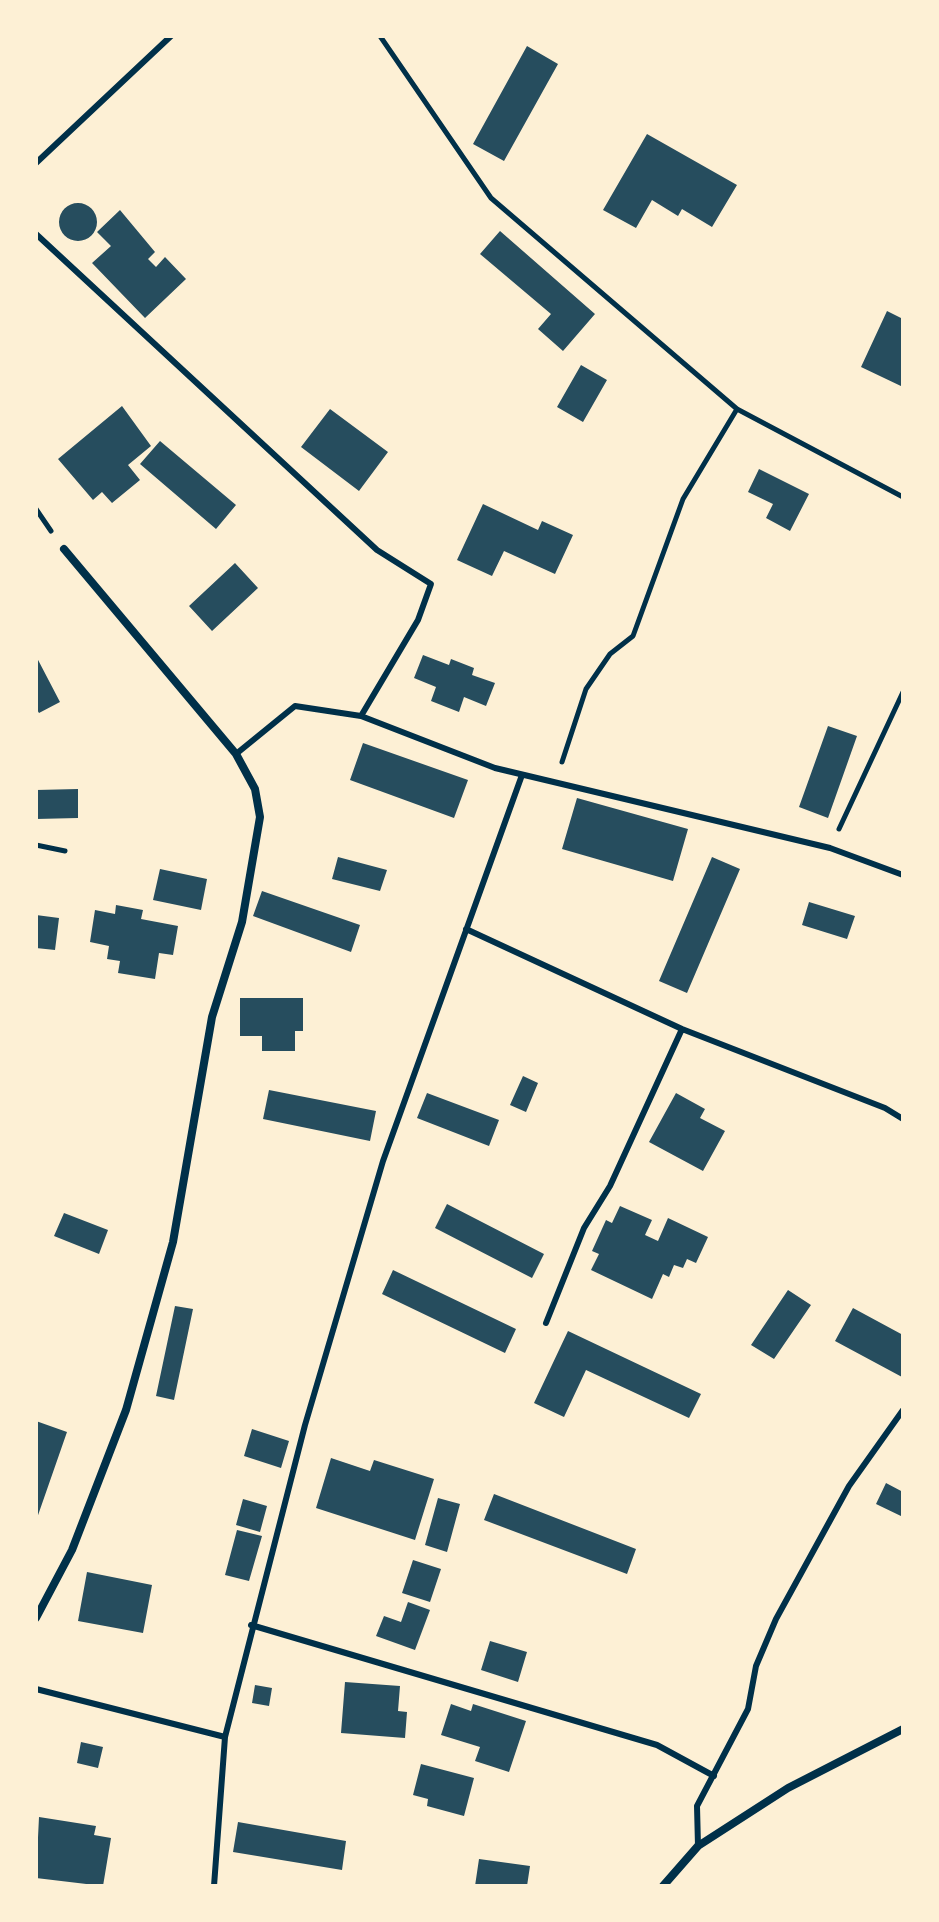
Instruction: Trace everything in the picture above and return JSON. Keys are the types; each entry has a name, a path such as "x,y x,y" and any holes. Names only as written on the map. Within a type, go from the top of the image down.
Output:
{"street":[{"path":"36,1618 72,1550 126,1410 173,1242 212,1017 242,922 260,817 255,789 236,754 64,549"},
{"path":"663,1886 698,1846 788,1788 903,1729"}],"lane":[{"path":"36,163 171,36"},
{"path":"36,234 377,550 431,584 418,620 361,716"},
{"path":"236,754 295,706 361,716 522,775 830,848 903,875"},
{"path":"214,1886 225,1737 251,1625 383,1161 522,775"},
{"path":"466,929 682,1029 885,1108 903,1119"},
{"path":"546,1323 584,1228 610,1186 682,1029"},
{"path":"698,1846 697,1806 748,1709 756,1666 776,1619 849,1486 903,1410"},
{"path":"251,1625 657,1745 714,1776"},
{"path":"36,1689 225,1737"}],"path":[{"path":"380,36 491,198 737,409 903,497"},
{"path":"555,783 586,689 610,654 633,636 683,499 737,409"},
{"path":"830,848 903,692"},
{"path":"36,845 65,851"}],"building":[{"path":"527,46 558,64 504,161 473,144"},
{"path":"647,134 737,185 712,227 682,209 678,216 652,200 636,228 603,210"},
{"path":"78,203 92,208 97,222 92,236 78,241 64,236 59,222 64,208"},
{"path":"120,210 155,252 148,259 156,267 165,257 186,279 145,318 92,263 111,246 97,232"},
{"path":"500,231 595,314 563,351 538,329 551,314 480,254"},
{"path":"887,311 903,319 903,387 861,367"},
{"path":"581,365 607,380 583,422 557,407"},
{"path":"122,406 151,446 128,465 140,480 112,503 102,492 93,500 58,459"},
{"path":"330,409 388,452 359,491 301,447"},
{"path":"160,441 236,505 216,529 140,464"},
{"path":"759,469 809,494 790,531 766,518 773,504 748,492"},
{"path":"483,504 538,530 542,521 573,535 555,574 504,551 492,576 457,560"},
{"path":"235,563 258,588 212,631 189,606"},
{"path":"423,655 449,665 451,659 474,668 472,675 495,683 486,706 464,697 459,712 431,701 436,687 414,678"},
{"path":"36,656 60,702 39,713 36,708"},
{"path":"828,726 857,736 828,818 799,807"},
{"path":"363,743 468,780 454,818 350,780"},
{"path":"78,789 78,818 36,819 36,790"},
{"path":"577,798 688,829 673,881 562,849"},
{"path":"338,857 387,870 380,891 332,879"},
{"path":"712,857 740,869 687,993 659,981"},
{"path":"160,869 207,879 201,910 153,900"},
{"path":"262,891 360,925 351,952 253,916"},
{"path":"809,902 855,916 847,939 802,925"},
{"path":"116,905 143,910 141,919 178,926 173,955 159,953 155,979 118,973 120,961 107,959 109,946 90,942 95,910 115,914"},
{"path":"36,915 59,918 55,950 36,948"},
{"path":"240,998 303,998 303,1031 295,1031 295,1051 262,1051 262,1036 240,1036"},
{"path":"523,1076 538,1083 526,1112 510,1105"},
{"path":"269,1090 376,1111 370,1141 263,1119"},
{"path":"427,1093 499,1120 489,1146 417,1118"},
{"path":"676,1093 705,1109 700,1118 725,1131 703,1171 649,1142"},
{"path":"447,1204 544,1254 532,1278 435,1228"},
{"path":"620,1206 652,1220 645,1235 658,1241 668,1218 708,1237 696,1263 687,1259 683,1268 674,1265 669,1277 663,1274 652,1299 591,1270 599,1254 592,1251 606,1220 612,1223"},
{"path":"64,1213 108,1230 99,1254 54,1236"},
{"path":"393,1270 516,1329 505,1353 382,1294"},
{"path":"788,1290 811,1305 774,1359 751,1345"},
{"path":"175,1306 193,1309 174,1400 156,1396"},
{"path":"853,1308 903,1335 902,1377 835,1341"},
{"path":"568,1331 701,1394 689,1418 586,1370 564,1417 534,1403"},
{"path":"36,1421 67,1432 36,1521"},
{"path":"252,1429 289,1441 281,1468 244,1456"},
{"path":"331,1458 370,1471 374,1460 434,1479 415,1540 316,1508"},
{"path":"886,1483 903,1492 903,1517 876,1504"},
{"path":"494,1494 636,1549 627,1574 484,1520"},
{"path":"438,1498 460,1504 447,1552 425,1545"},
{"path":"243,1499 267,1506 260,1532 236,1525"},
{"path":"237,1530 262,1536 249,1581 225,1575"},
{"path":"413,1560 441,1569 430,1602 402,1593"},
{"path":"87,1572 152,1585 143,1633 78,1621"},
{"path":"408,1602 430,1610 415,1650 376,1636 384,1616 401,1622"},
{"path":"490,1641 527,1652 518,1682 481,1670"},
{"path":"345,1682 400,1686 398,1711 407,1712 405,1738 341,1733"},
{"path":"255,1685 272,1688 269,1706 252,1703"},
{"path":"451,1704 471,1711 473,1704 526,1721 509,1772 475,1761 480,1747 441,1735"},
{"path":"81,1742 103,1747 98,1768 77,1763"},
{"path":"421,1764 474,1778 464,1816 427,1806 428,1799 413,1795"},
{"path":"39,1817 96,1826 94,1835 111,1838 103,1886 36,1878"},
{"path":"238,1822 346,1841 342,1870 233,1852"},
{"path":"479,1859 530,1866 527,1886 475,1886"}]}
